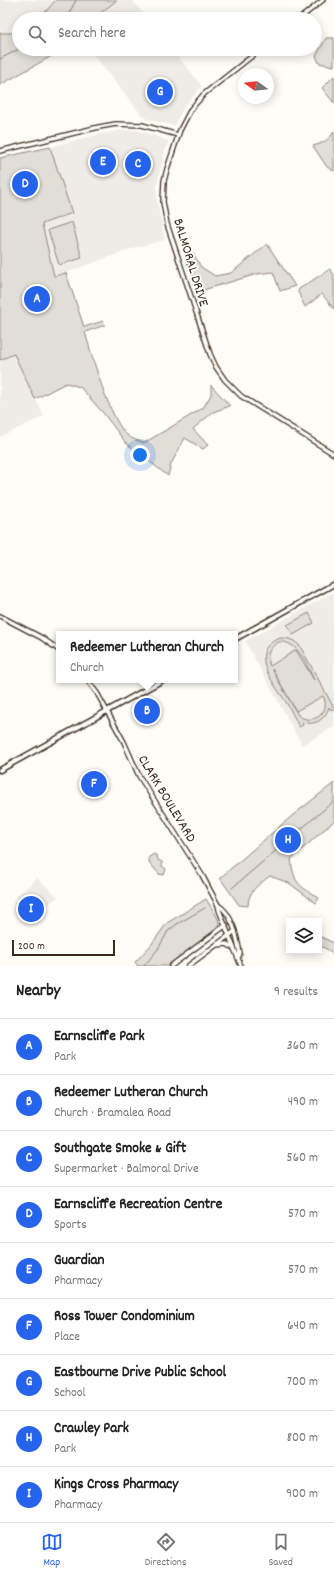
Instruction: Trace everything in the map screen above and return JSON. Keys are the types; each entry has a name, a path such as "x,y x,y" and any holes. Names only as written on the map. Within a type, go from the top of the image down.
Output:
{"main road":[{"path":"238,638 334,584"},
{"path":"0,770 158,683"}],"street":[{"path":"308,12 325,0"},
{"name":"BALMORAL DRIVE","path":"252,56 204,94 183,122 165,174 164,202 170,235 216,368 225,380 241,396 334,454"},
{"path":"0,151 116,124 142,125 178,135"},
{"path":"0,616 42,638 56,648"},
{"name":"CLARK BOULEVARD","path":"89,683 97,693 124,742 139,776 202,875 218,905 222,908 234,931 240,953 239,956"},
{"name":"CLARK BOULEVARD","path":"218,905 218,910 230,934 242,966"},
{"path":"172,966 226,925"},
{"path":"188,966 234,931"},
{"path":"216,945 227,944 234,948"}],"shaded area":[{"path":"0,0 56,0 45,12 12,12 12,33 0,33"},
{"path":"56,0 117,0 102,12 45,12"},
{"path":"117,0 132,0 142,12 102,12"},
{"path":"0,33 12,33 12,56 52,56 0,85"},
{"path":"326,38 334,38 334,66 319,63 316,56 322,56 322,45"},
{"path":"95,56 178,56 202,86 183,108 174,126 144,118"},
{"path":"334,76 334,103 322,88"},
{"path":"124,130 137,130 169,141 165,150 157,185 157,201 165,240 134,248 54,277 42,224 72,212 50,147 100,134"},
{"path":"334,131 334,171 327,167 313,146 325,141"},
{"path":"50,147 72,213 42,224 54,276 66,273 84,327 103,321 105,325 85,332 102,387 114,416 121,427 127,435 144,443 203,408 211,395 211,385 230,406 213,412 193,429 208,445 203,449 185,438 171,464 168,476 126,443 104,414 80,387 66,383 35,399 14,354 0,360 0,158"},
{"path":"72,222 82,258 59,265 48,230"},
{"path":"267,244 295,286 280,291 273,272 257,274 200,291 185,258 193,253 201,267 215,276 231,273"},
{"path":"330,269 334,275 334,309 322,294 305,307 298,292 299,289"},
{"path":"14,354 44,416 0,437 0,360"},
{"path":"334,592 334,727 302,745 245,641"},
{"path":"309,613 314,623 293,635 287,625"},
{"path":"284,638 293,641 300,646 334,708 331,710 329,707 325,715 319,721 311,723 302,722 303,725 299,727 288,705 270,677 266,667 264,658 265,650 270,643","holes":["279,642 286,642 297,649 305,661 314,680 296,650 270,666 268,659 270,649","272,669 296,711 323,696 325,702 323,712 319,716 309,719 298,715"]},
{"path":"334,783 334,821 291,859 294,874 298,883 319,898 316,903 289,883 270,876 258,885 252,892 248,901 248,906 239,905 220,878 293,815"},
{"path":"154,854 157,856 158,860 162,862 162,866 166,869 164,875 159,874 149,862 149,857"},
{"path":"37,878 58,897 30,917 16,897"},
{"path":"206,899 220,924 214,932 167,966 138,966 135,962 151,945 167,923"},
{"path":"322,937 334,943 334,956 330,951 322,947"}],"waterway":[{"path":"70,12 76,0"},
{"path":"0,59 12,53"},
{"path":"232,888 334,801"},
{"path":"144,966 158,949 168,931 205,908"}],"place":[{"name":"Eastbourne Drive Public School","path":"160,92"},
{"name":"Guardian","path":"103,162"},
{"name":"Southgate Smoke & Gift","path":"138,164"},
{"name":"Earnscliffe Recreation Centre","path":"25,184"},
{"name":"Earnscliffe Park","path":"37,299"},
{"name":"Redeemer Lutheran Church","path":"147,711"},
{"name":"Ross Tower Condominium","path":"94,784"},
{"name":"Crawley Park","path":"288,840"},
{"name":"Kings Cross Pharmacy","path":"31,909"}]}
